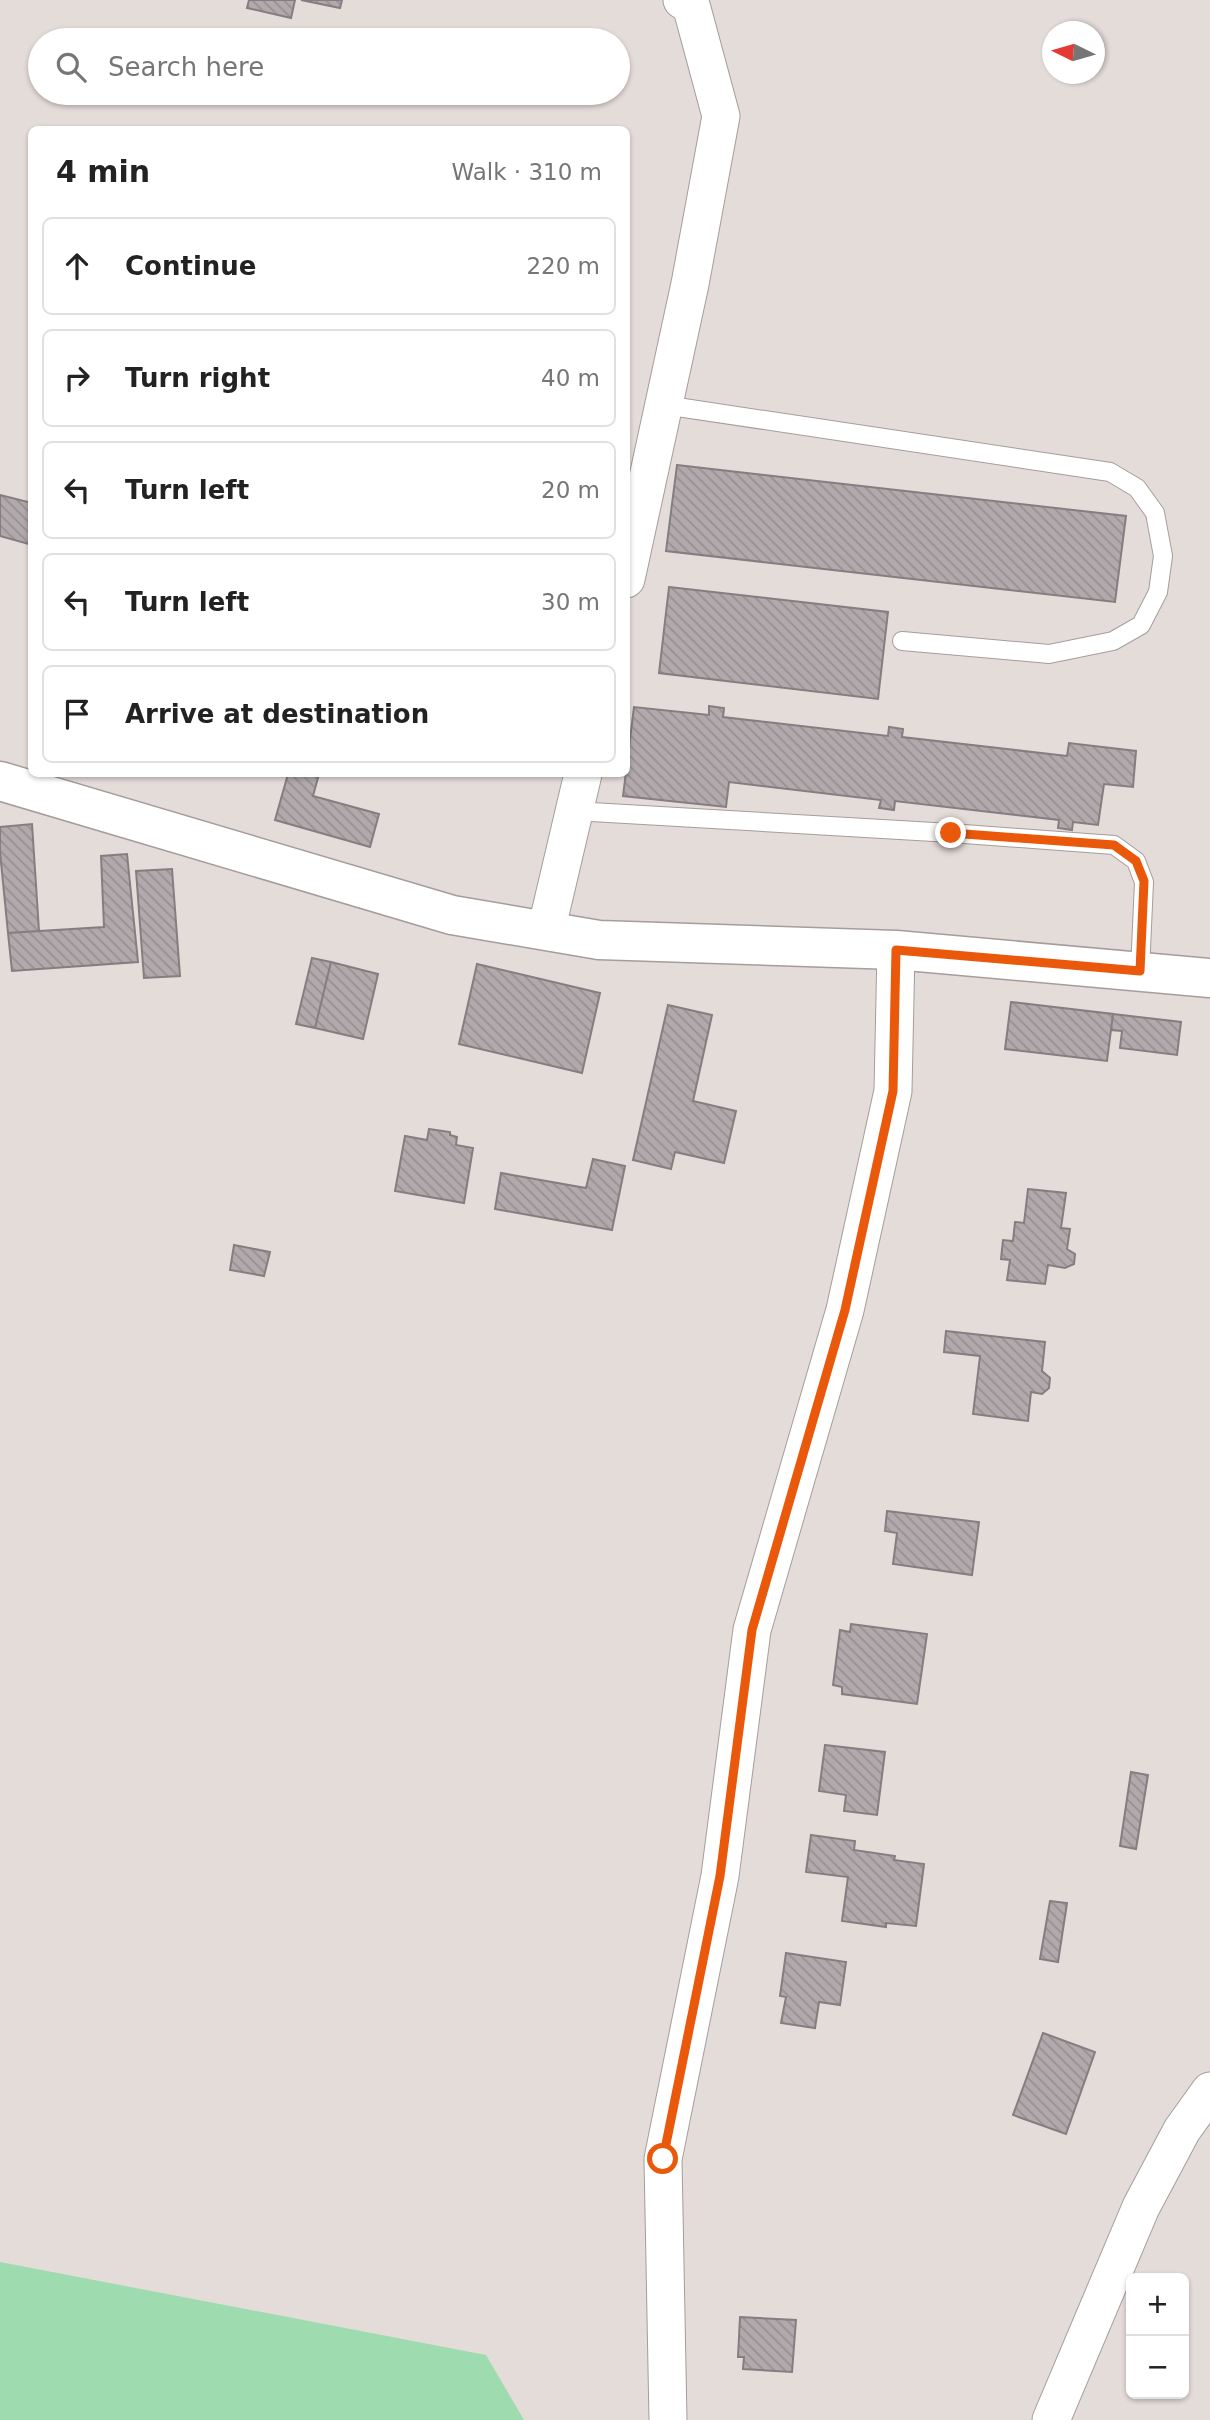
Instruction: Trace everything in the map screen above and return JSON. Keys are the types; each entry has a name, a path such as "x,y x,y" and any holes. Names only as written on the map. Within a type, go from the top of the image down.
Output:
{"street":[{"path":"630,561 722,116 691,5 682,0"},
{"path":"546,931 582,777"},
{"path":"0,780 453,915 599,940 896,950 1210,978"},
{"path":"668,2420 663,2159 720,1876 752,1630 845,1310 893,1091 896,950"},
{"path":"1051,2420 1141,2207 1182,2130 1210,2091"}],"lane":[{"path":"664,405 1110,472 1137,488 1155,513 1163,556 1158,592 1140,625 1113,641 1049,653 902,641"},
{"path":"574,811 1114,845 1136,861 1144,881 1140,971"}],"green space":[{"path":"0,2262 486,2355 524,2420 0,2420"}],"building":[{"path":"249,0 295,0 291,18 247,8"},
{"path":"301,0 342,0 340,8"},
{"path":"677,465 1126,516 1115,602 666,551"},
{"path":"0,495 28,502 28,544 0,536"},
{"path":"669,587 888,612 878,699 659,673"},
{"path":"709,706 724,708 723,717 888,736 889,727 903,729 902,737 1067,756 1069,743 1136,751 1133,787 1104,784 1098,825 1073,822 1072,830 1058,828 1059,820 895,801 894,810 879,808 881,800 729,782 726,807 623,796 625,777 630,777 630,739 634,707 709,715"},
{"path":"287,777 318,777 313,796 379,814 370,847 275,820"},
{"path":"32,824 39,931 8,933 0,827"},
{"path":"127,854 138,962 12,971 8,933 104,927 101,856"},
{"path":"172,869 180,976 144,978 136,871"},
{"path":"312,958 331,962 315,1028 296,1024"},
{"path":"331,962 378,974 363,1039 315,1028"},
{"path":"477,964 600,993 582,1073 459,1044"},
{"path":"1011,1002 1113,1014 1107,1061 1005,1049"},
{"path":"668,1005 712,1015 693,1101 736,1111 724,1163 675,1152 671,1169 633,1160"},
{"path":"1113,1014 1181,1022 1177,1055 1120,1048 1122,1031 1111,1030"},
{"path":"429,1129 450,1132 450,1135 457,1137 456,1145 473,1148 464,1203 395,1191 405,1136 427,1140"},
{"path":"593,1159 625,1166 612,1230 495,1209 501,1173 586,1188"},
{"path":"1028,1189 1066,1193 1061,1228 1070,1229 1067,1249 1075,1254 1074,1264 1065,1268 1048,1265 1045,1284 1007,1280 1010,1260 1001,1259 1003,1240 1013,1241 1015,1222 1024,1223"},
{"path":"234,1245 270,1252 264,1276 230,1270"},
{"path":"946,1331 1045,1342 1042,1371 1050,1378 1049,1388 1042,1394 1031,1392 1028,1421 973,1414 980,1356 944,1352"},
{"path":"887,1511 979,1522 972,1575 893,1564 897,1533 885,1531"},
{"path":"851,1624 927,1634 917,1704 842,1694 842,1687 833,1685 840,1630 850,1632"},
{"path":"825,1745 885,1752 877,1815 844,1811 846,1795 819,1791"},
{"path":"1131,1772 1148,1775 1136,1849 1120,1846"},
{"path":"811,1835 855,1841 854,1850 895,1856 894,1860 924,1864 916,1926 886,1923 886,1927 842,1921 848,1877 806,1872"},
{"path":"1050,1901 1067,1903 1058,1962 1040,1959"},
{"path":"786,1953 846,1962 840,2005 819,2002 815,2028 781,2023 786,1997 780,1996"},
{"path":"1043,2033 1095,2052 1066,2134 1013,2115"},
{"path":"740,2317 796,2320 792,2372 743,2369 744,2357 738,2357"}],"route":[{"path":"663,2159 720,1876 752,1630 845,1310 893,1091 896,950 1140,971 1144,881 1136,861 1114,845 951,833"}]}
